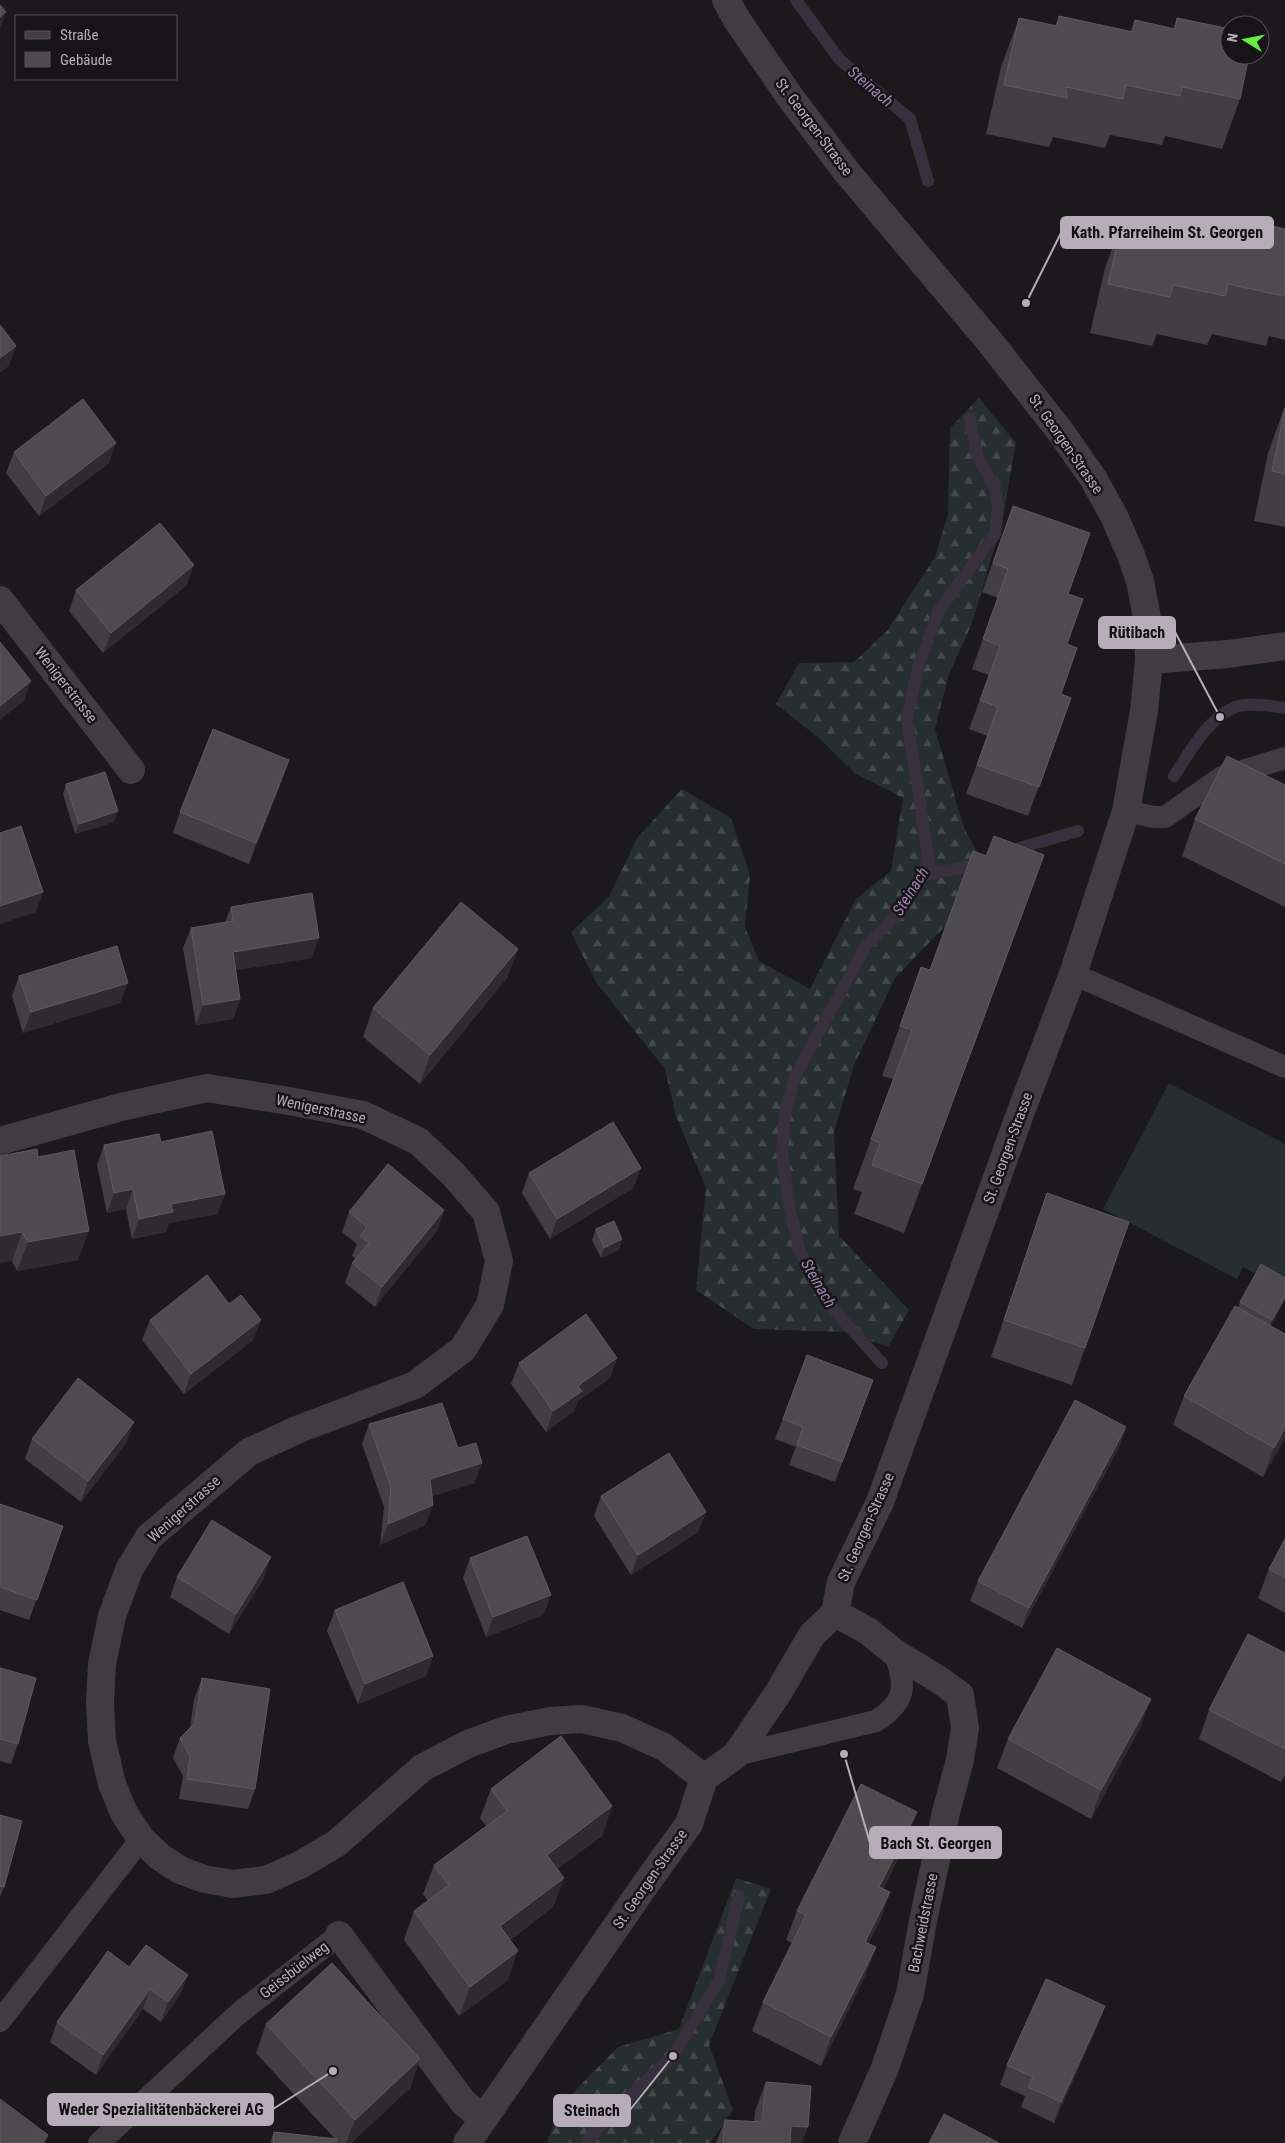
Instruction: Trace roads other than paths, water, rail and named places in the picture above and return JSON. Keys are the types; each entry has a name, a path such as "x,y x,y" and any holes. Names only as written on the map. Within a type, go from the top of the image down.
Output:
{"street":[{"name":"St. Georgen-Strasse","path":"726,0 737,20 790,97 846,171 990,342 1060,431 1093,478 1114,516 1132,555 1140,581 1148,623 1149,660 1142,719 1126,811 1073,974 1020,1114 880,1502 841,1582 834,1614"},
{"name":"Wenigerstrasse","path":"0,600 131,770"},
{"path":"1149,660 1228,654 1285,646"},
{"name":"Wenigerstrasse","path":"0,1141 121,1107 207,1088 364,1115 418,1141 454,1174 486,1212 499,1261 490,1306 463,1349 415,1385 298,1429 249,1452 149,1537 128,1570 112,1616 102,1664 100,1703 102,1741 112,1784 124,1813 141,1839 160,1857 180,1870 204,1879 233,1884 266,1880 300,1866 337,1843 422,1768 468,1744 506,1730 550,1721 582,1719 622,1728 664,1748 704,1778"},
{"path":"704,1778 736,1755 778,1693 812,1635 834,1614"},
{"name":"Bachweidstrasse","path":"834,1614 868,1631 895,1653 960,1695 965,1728 960,1760 946,1812 923,1920 910,1994 885,2068 852,2143"},
{"name":"St. Georgen-Strasse","path":"467,2143 689,1824 704,1778"},
{"name":"Geissbüelweg","path":"339,1935 463,2102 484,2119"}],"lane":[{"path":"1126,811 1154,817 1165,817 1222,777 1285,758"},
{"path":"1073,974 1285,1067"},
{"path":"736,1755 876,1721 890,1712 898,1702 903,1686 902,1674 895,1653"},
{"path":"0,2021 141,1839"},
{"name":"Geissbüelweg","path":"99,2143 238,2014 339,1935"}],"waterway":[{"name":"Steinach","path":"796,0 840,60 910,119 928,181"},
{"name":"Steinach","path":"882,1363 831,1307 800,1251 789,1206 782,1152 785,1113 795,1076 866,946 900,912 929,862 907,719 918,668 938,612 995,534 998,509 995,487 977,456 970,419"},
{"path":"1174,776 1200,737 1225,712 1235,707 1246,705 1285,708"},
{"path":"1006,852 1078,831"},
{"path":"921,876 965,867 982,860"},
{"name":"Steinach","path":"586,2143 605,2119 673,2056 719,1980 739,1896"}],"place":[{"name":"Kath. Pfarreiheim St. Georgen","path":"1026,303"},
{"name":"Rütibach","path":"1220,717"},
{"name":"Bach St. Georgen","path":"844,1754"},
{"name":"Steinach","path":"673,2056"},
{"name":"Weder Spezialitätenbäckerei AG","path":"333,2071"}]}
